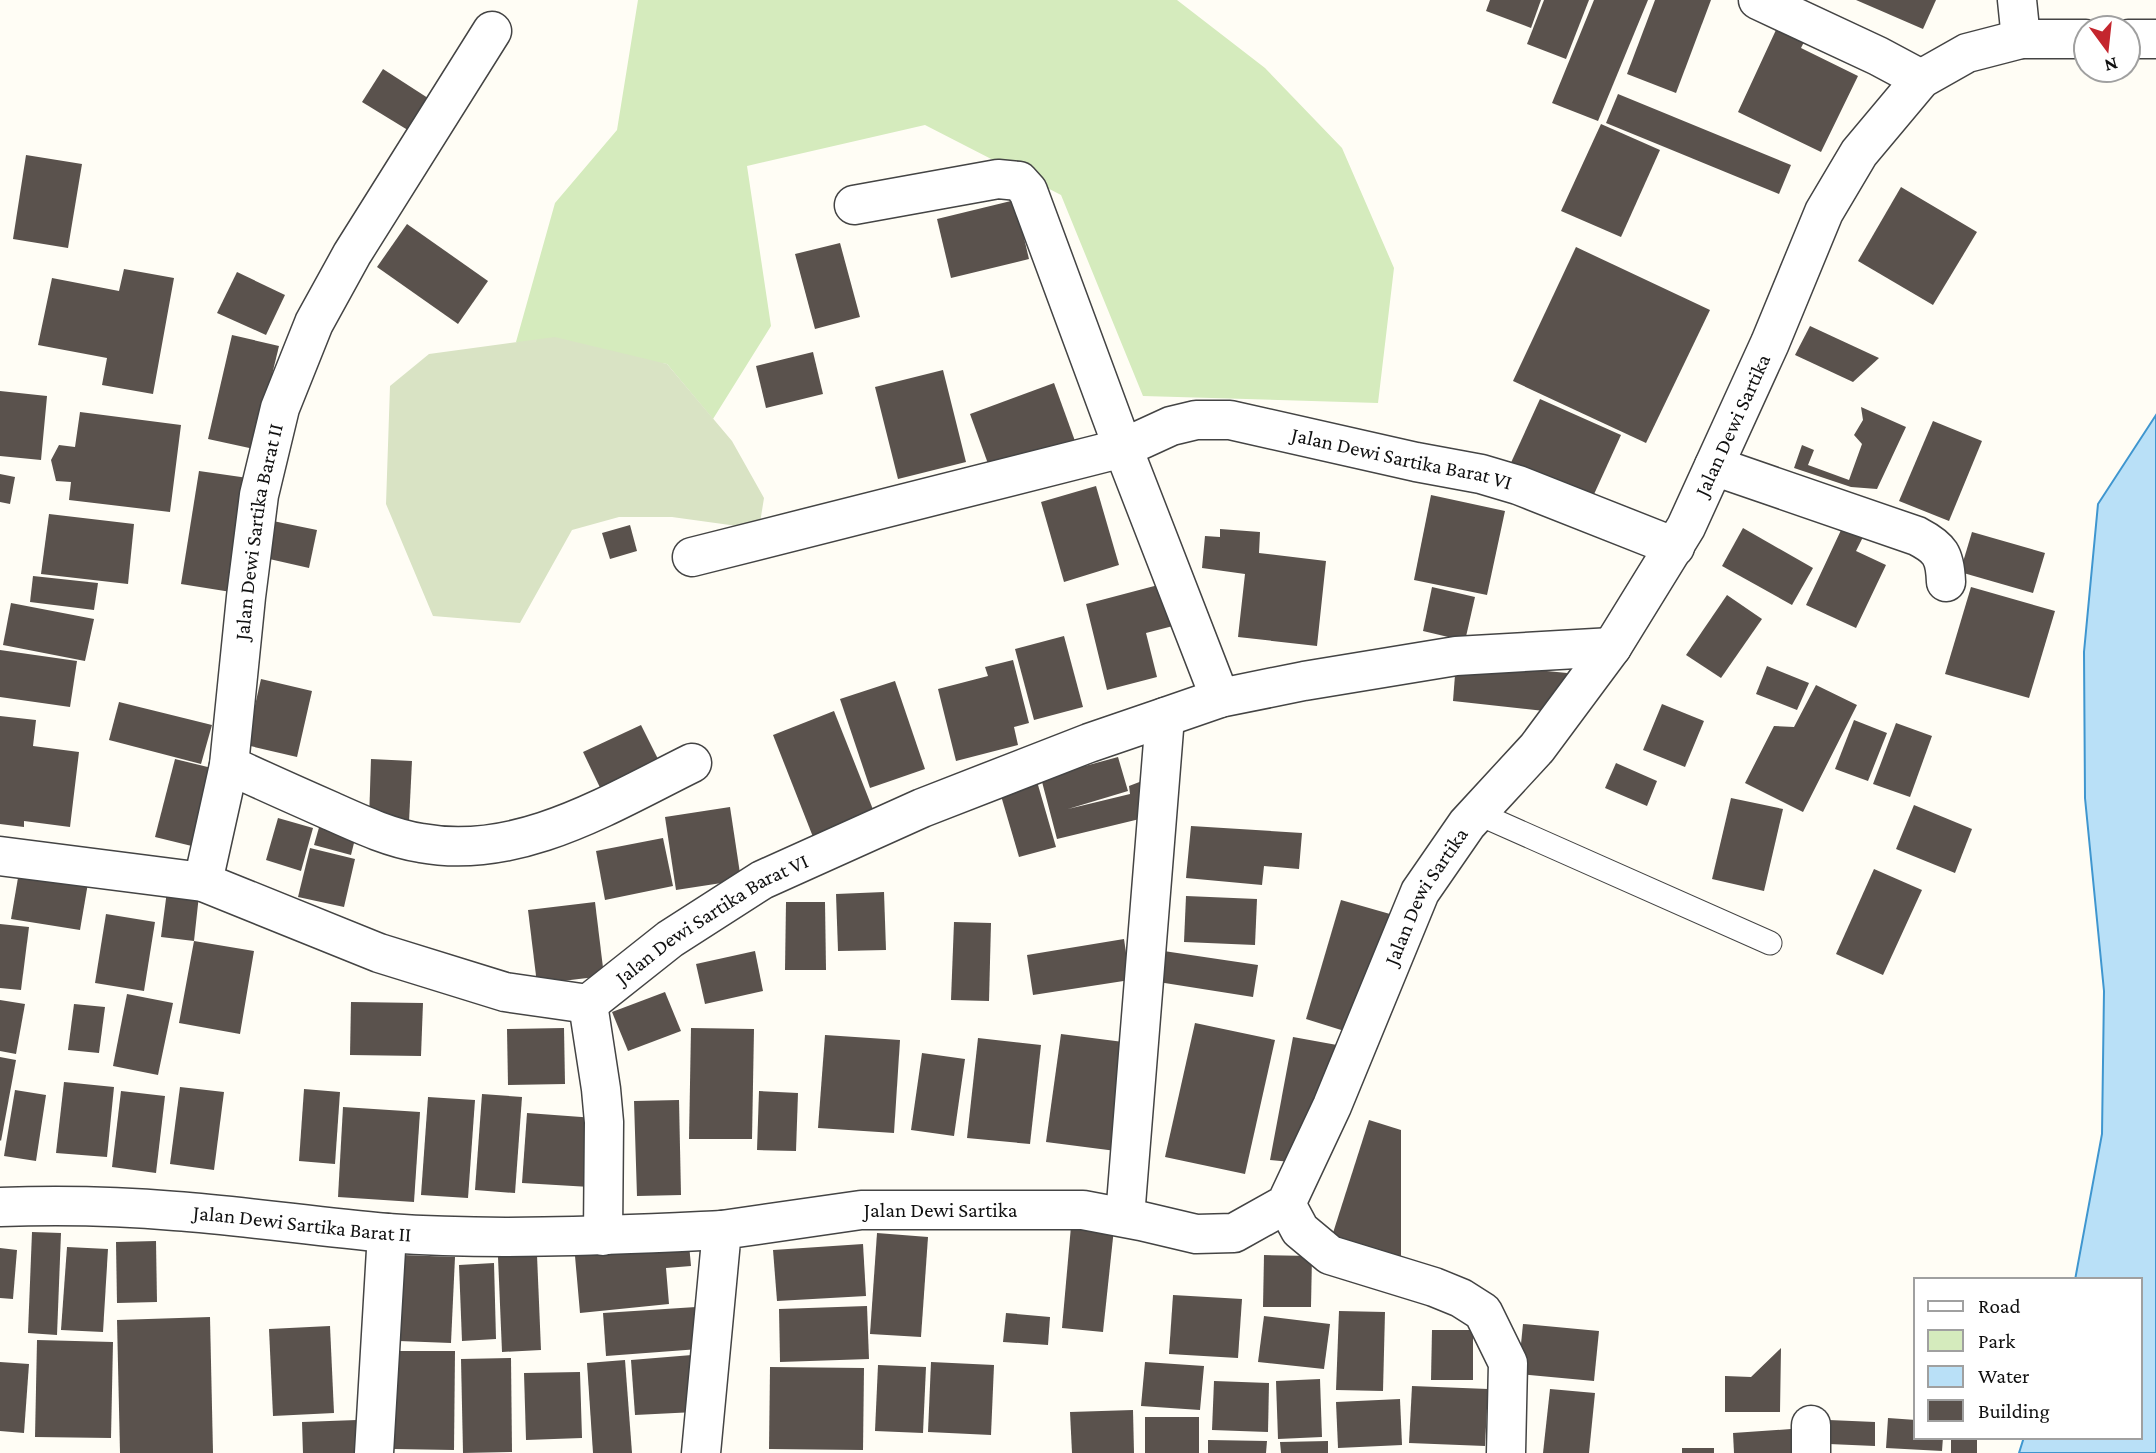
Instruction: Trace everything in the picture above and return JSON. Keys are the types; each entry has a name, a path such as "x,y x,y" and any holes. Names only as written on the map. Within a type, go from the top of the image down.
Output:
{"street":[{"path":"1758,0 1921,79"},
{"path":"2017,0 2021,39"},
{"name":"Jalan Dewi Sartika Barat II","path":"203,882 229,765 259,495 280,408 314,323 352,254 492,31"},
{"name":"Jalan Dewi Sartika","path":"722,1230 861,1210 1083,1210 1196,1234 1234,1233 1286,1204 1332,1106 1420,892 1460,834 1537,748 1612,648 1675,547 1770,343 1824,212 1859,153 1921,79 1967,53 2021,39 2072,39"},
{"path":"854,205 998,179 1019,181 1028,191 1123,448 1220,698"},
{"name":"Jalan Dewi Sartika Barat VI","path":"692,557 1123,448 1171,425 1196,420 1230,420 1481,474 1506,481 1675,547"},
{"path":"1714,466 1917,536 1936,546 1945,567 1946,582"},
{"name":"Jalan Dewi Sartika Barat VI","path":"588,1004 670,939 762,880 922,808 1089,743 1220,698 1304,681 1456,656 1612,648"},
{"path":"1125,1217 1165,717"},
{"path":"229,765 378,831 422,844 473,847 520,840 592,813 692,763"},
{"path":"0,856 203,882 379,953 505,992 588,1004 603,1111 603,1236"},
{"path":"1286,1204 1300,1230 1330,1255 1434,1287 1461,1298 1483,1312 1508,1363 1506,1453"},
{"name":"Jalan Dewi Sartika Barat II","path":"0,1207 60,1205 174,1210 387,1233 487,1237 603,1236 722,1230"},
{"path":"701,1453 722,1230"},
{"path":"374,1453 387,1233"}],"lane":[{"path":"1477,813 1770,943"}],"green space":[{"path":"638,0 1177,0 1265,68 1342,148 1394,268 1378,403 1143,396 1061,195 925,125 747,166 771,326 713,419 667,364 516,342 555,203 617,130"},
{"path":"555,337 667,364 732,441 764,498 759,529 672,517 619,517 572,530 520,623 433,616 386,504 390,386 429,354"}],"water":[{"path":"2156,415 2156,1453 2019,1453 2023,1439 2142,1439 2142,1278 2075,1278 2102,1134 2104,991 2085,798 2084,652 2098,504"}],"building":[{"path":"1490,0 1541,0 1531,28 1486,11"},
{"path":"1544,0 1589,0 1566,59 1527,44"},
{"path":"1594,0 1648,0 1598,121 1552,103"},
{"path":"1655,0 1711,0 1676,93 1627,74"},
{"path":"1856,0 1936,0 1923,29"},
{"path":"1782,17 1810,30 1801,48 1858,76 1821,152 1738,112"},
{"path":"383,69 431,100 411,132 362,102"},
{"path":"1618,94 1791,165 1779,194 1606,123"},
{"path":"1601,124 1660,150 1621,237 1561,211"},
{"path":"26,155 82,164 68,248 13,239"},
{"path":"1901,187 1977,232 1933,305 1858,261"},
{"path":"1015,200 1029,259 951,278 937,219"},
{"path":"407,224 488,281 458,324 377,267"},
{"path":"840,243 860,317 815,329 795,254"},
{"path":"1576,247 1710,310 1646,443 1513,381"},
{"path":"124,269 174,278 153,394 102,385 107,358 38,345 52,278 119,291"},
{"path":"237,272 285,295 266,335 217,313"},
{"path":"1810,326 1879,358 1853,382 1795,355"},
{"path":"232,335 279,346 254,449 208,439"},
{"path":"813,352 823,394 766,408 756,366"},
{"path":"943,370 966,462 898,479 875,387"},
{"path":"1054,383 1075,441 991,472 970,414"},
{"path":"0,391 47,396 41,460 0,456"},
{"path":"1540,399 1621,435 1590,503 1509,467"},
{"path":"1861,407 1906,427 1877,489 1851,487 1794,468 1802,445 1814,450 1808,465 1849,480 1862,444 1854,435 1863,420"},
{"path":"80,412 181,425 170,512 69,500 71,482 56,481 51,460 59,445 75,447"},
{"path":"1933,421 1982,441 1949,521 1899,501"},
{"path":"199,471 248,478 231,592 181,584"},
{"path":"0,474 15,477 10,504 0,502"},
{"path":"1096,486 1119,565 1064,582 1041,502"},
{"path":"1431,495 1505,511 1487,595 1414,580"},
{"path":"49,514 134,524 128,584 41,574"},
{"path":"273,521 317,530 309,568 265,558"},
{"path":"630,525 637,551 610,559 602,533"},
{"path":"1743,528 1813,568 1792,605 1722,566"},
{"path":"1842,528 1863,537 1856,551 1886,565 1856,628 1806,605"},
{"path":"1220,529 1260,532 1259,553 1326,561 1317,646 1238,637 1245,574 1202,568 1205,536 1220,537"},
{"path":"1972,532 2045,553 2033,593 1960,572"},
{"path":"33,576 98,583 94,610 30,602"},
{"path":"1162,584 1173,626 1146,633 1157,677 1107,690 1086,604"},
{"path":"1432,587 1475,597 1465,641 1423,631"},
{"path":"1971,587 2055,611 2029,698 1945,674"},
{"path":"1727,595 1762,619 1721,678 1686,655"},
{"path":"11,603 94,619 85,661 3,645"},
{"path":"1064,636 1083,707 1034,720 1015,649"},
{"path":"0,650 77,661 70,707 0,697"},
{"path":"1013,660 1029,723 1014,727 1018,745 956,761 938,689 988,676 985,667"},
{"path":"1456,662 1567,673 1562,713 1453,701"},
{"path":"1767,666 1809,683 1797,710 1756,694"},
{"path":"261,679 312,691 297,757 246,745"},
{"path":"895,681 925,769 870,788 840,699"},
{"path":"1816,685 1857,705 1803,812 1745,783 1774,726 1794,727"},
{"path":"119,702 212,725 201,764 109,740"},
{"path":"1662,704 1704,721 1685,767 1643,750"},
{"path":"834,711 876,817 815,842 773,735"},
{"path":"0,716 36,720 33,746 79,752 70,827 24,821 24,827 0,824"},
{"path":"1854,720 1887,733 1868,781 1835,769"},
{"path":"1896,723 1932,736 1910,797 1873,784"},
{"path":"641,725 664,771 605,798 583,752"},
{"path":"1118,757 1128,791 1068,809 1130,794 1129,786 1142,781 1152,816 1057,839 1041,778"},
{"path":"175,759 224,771 204,849 155,837"},
{"path":"371,759 412,761 409,822 369,820"},
{"path":"1616,763 1657,781 1647,806 1605,788"},
{"path":"1036,778 1056,847 1019,857 999,789"},
{"path":"1731,798 1783,809 1764,891 1712,879"},
{"path":"1914,805 1972,829 1955,873 1896,849"},
{"path":"730,807 741,880 676,890 665,817"},
{"path":"322,817 358,827 351,855 314,845"},
{"path":"278,818 313,828 301,871 266,860"},
{"path":"1191,826 1302,833 1299,869 1264,866 1262,885 1186,878"},
{"path":"663,838 673,886 605,900 596,851"},
{"path":"310,848 355,859 344,907 298,897"},
{"path":"1874,869 1922,890 1883,975 1836,954"},
{"path":"19,872 88,883 80,930 11,919"},
{"path":"167,891 199,895 194,941 161,937"},
{"path":"884,892 886,950 838,951 836,894"},
{"path":"1186,896 1257,899 1255,945 1184,942"},
{"path":"1341,900 1390,914 1354,1034 1306,1019"},
{"path":"595,902 604,976 537,984 528,910"},
{"path":"786,902 825,902 826,970 785,970"},
{"path":"106,914 155,922 144,991 95,983"},
{"path":"954,922 991,923 989,1001 951,1000"},
{"path":"0,924 29,927 21,990 0,988"},
{"path":"1124,939 1130,980 1033,995 1027,955"},
{"path":"194,941 254,951 240,1034 179,1023"},
{"path":"1157,950 1258,965 1253,997 1152,981"},
{"path":"755,951 763,991 705,1004 696,964"},
{"path":"665,992 681,1031 628,1051 612,1012"},
{"path":"127,994 173,1003 158,1075 113,1066"},
{"path":"0,1000 25,1004 16,1054 0,1051"},
{"path":"351,1002 423,1003 421,1056 350,1055"},
{"path":"74,1004 105,1007 99,1053 68,1050"},
{"path":"1195,1023 1275,1040 1245,1174 1165,1157"},
{"path":"564,1028 565,1084 508,1085 507,1029"},
{"path":"691,1028 754,1029 752,1139 689,1139"},
{"path":"1061,1034 1131,1043 1116,1151 1046,1142"},
{"path":"825,1035 900,1040 894,1133 818,1128"},
{"path":"1293,1037 1348,1047 1302,1163 1270,1160"},
{"path":"978,1038 1041,1045 1030,1144 967,1138"},
{"path":"922,1053 965,1059 954,1136 911,1130"},
{"path":"0,1057 16,1060 1,1141 0,1140"},
{"path":"64,1082 114,1087 107,1157 56,1153"},
{"path":"180,1087 224,1092 214,1170 170,1164"},
{"path":"304,1089 340,1092 335,1164 299,1161"},
{"path":"15,1090 46,1095 36,1161 4,1156"},
{"path":"121,1091 165,1096 156,1173 112,1167"},
{"path":"759,1091 798,1093 796,1151 757,1150"},
{"path":"482,1094 522,1097 515,1193 475,1190"},
{"path":"428,1097 475,1100 468,1198 421,1195"},
{"path":"679,1100 681,1195 637,1196 634,1101"},
{"path":"343,1107 420,1112 414,1202 338,1197"},
{"path":"527,1113 595,1118 590,1187 522,1183"},
{"path":"1369,1120 1401,1130 1401,1260 1332,1236"},
{"path":"1072,1215 1115,1219 1103,1332 1062,1328"},
{"path":"32,1232 61,1233 57,1335 28,1333"},
{"path":"877,1233 928,1237 921,1337 870,1334"},
{"path":"156,1241 157,1302 117,1303 116,1242"},
{"path":"689,1244 691,1266 666,1268 669,1304 580,1313 575,1256"},
{"path":"863,1244 866,1296 777,1301 773,1250"},
{"path":"67,1247 108,1249 103,1332 61,1330"},
{"path":"0,1248 17,1250 13,1299 0,1298"},
{"path":"403,1255 455,1257 451,1343 399,1341"},
{"path":"537,1255 541,1350 502,1352 498,1257"},
{"path":"1264,1255 1312,1256 1311,1307 1263,1307"},
{"path":"494,1263 496,1339 462,1341 459,1265"},
{"path":"1173,1295 1242,1299 1238,1358 1169,1354"},
{"path":"867,1306 869,1359 780,1362 779,1309"},
{"path":"696,1307 699,1349 606,1356 603,1313"},
{"path":"1339,1311 1385,1312 1383,1391 1336,1390"},
{"path":"1006,1313 1050,1317 1048,1345 1003,1342"},
{"path":"1264,1316 1330,1324 1324,1369 1258,1362"},
{"path":"210,1317 213,1453 120,1453 117,1320"},
{"path":"1523,1324 1599,1331 1594,1381 1518,1374"},
{"path":"330,1326 334,1413 273,1416 269,1329"},
{"path":"1432,1330 1473,1330 1473,1380 1431,1380"},
{"path":"37,1340 113,1342 111,1438 35,1437"},
{"path":"1781,1348 1780,1412 1725,1412 1725,1376 1751,1377"},
{"path":"395,1351 455,1351 454,1450 394,1449"},
{"path":"692,1355 695,1412 635,1415 631,1360"},
{"path":"511,1358 512,1452 463,1453 461,1359"},
{"path":"625,1360 632,1453 593,1453 587,1363"},
{"path":"0,1362 29,1364 24,1433 0,1431"},
{"path":"931,1362 994,1365 991,1435 928,1432"},
{"path":"1145,1362 1204,1366 1200,1410 1141,1406"},
{"path":"878,1365 926,1367 923,1433 875,1431"},
{"path":"770,1367 864,1368 863,1450 769,1449"},
{"path":"580,1372 582,1438 526,1440 524,1373"},
{"path":"1320,1379 1322,1437 1278,1439 1276,1381"},
{"path":"1214,1381 1269,1383 1268,1432 1212,1430"},
{"path":"1412,1386 1488,1389 1485,1446 1409,1443"},
{"path":"1550,1389 1595,1393 1589,1453 1543,1453"},
{"path":"1400,1399 1402,1445 1338,1448 1336,1402"},
{"path":"1133,1410 1134,1453 1072,1453 1070,1412"},
{"path":"1145,1417 1199,1417 1199,1453 1145,1453"},
{"path":"1888,1418 1914,1420 1914,1439 1943,1439 1942,1451 1886,1448"},
{"path":"357,1420 358,1453 303,1453 302,1422"},
{"path":"1829,1420 1875,1422 1875,1446 1829,1444"},
{"path":"1791,1429 1792,1453 1734,1453 1733,1433"},
{"path":"1951,1439 1977,1439 1977,1453 1951,1453"},
{"path":"1208,1440 1267,1441 1266,1453 1208,1453"},
{"path":"1328,1441 1328,1453 1281,1453 1280,1442"},
{"path":"1682,1448 1714,1448 1714,1453 1682,1453"}]}
